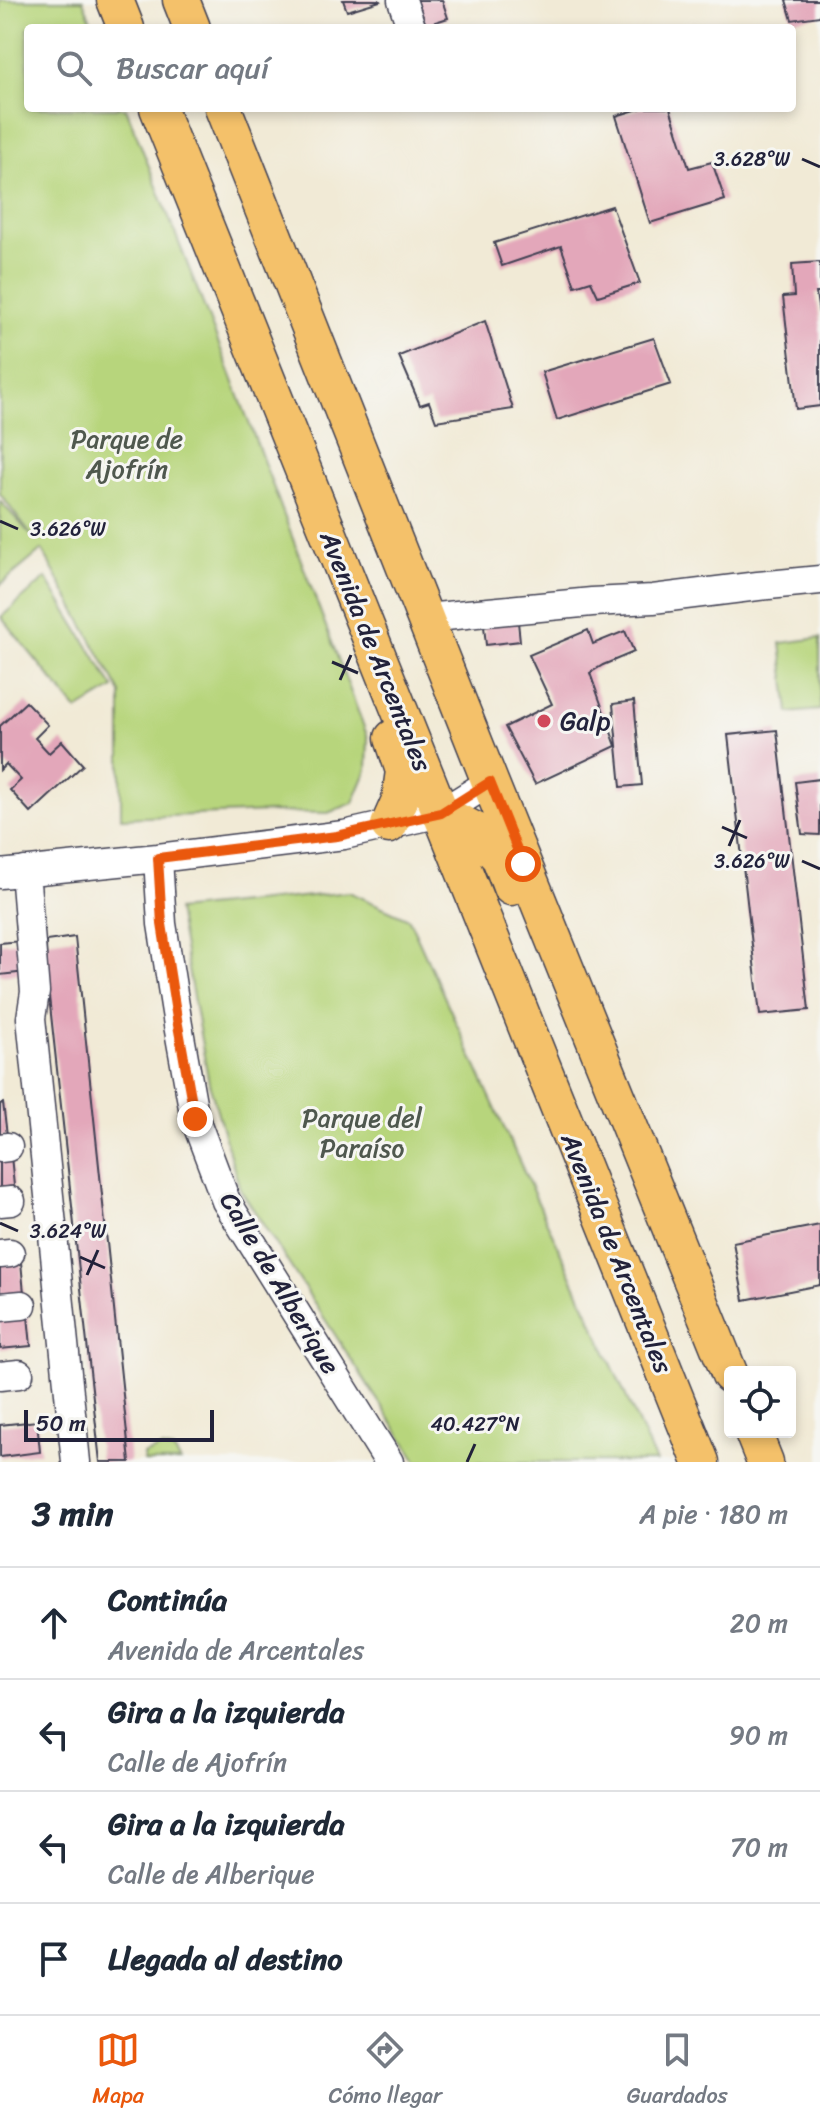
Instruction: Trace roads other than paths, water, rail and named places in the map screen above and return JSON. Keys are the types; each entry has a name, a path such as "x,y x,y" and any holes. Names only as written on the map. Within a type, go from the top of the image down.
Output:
{"main road":[{"path":"115,0 124,24"},
{"path":"181,0 190,24"},
{"name":"Avenida de Arcentales","path":"160,112 701,1462"},
{"path":"225,112 490,782 726,1366"},
{"path":"365,624 358,648 404,771 400,800 389,825"},
{"path":"441,813 476,831 500,858 567,1028 595,1082 623,1111"},
{"path":"755,1438 765,1462"}],"street":[{"path":"402,0 410,24"},
{"path":"425,618 653,599 820,580"},
{"path":"72,1462 31,1018 35,992 12,873 337,836 441,813 490,782"},
{"name":"Calle de Alberique","path":"158,858 162,924 195,1119 226,1201 389,1462"}],"place":[{"name":"Galp","path":"544,721"}],"park label":[{"name":"Parque de Ajofrín","path":"127,454"},
{"name":"Parque del Paraíso","path":"362,1133"}]}
